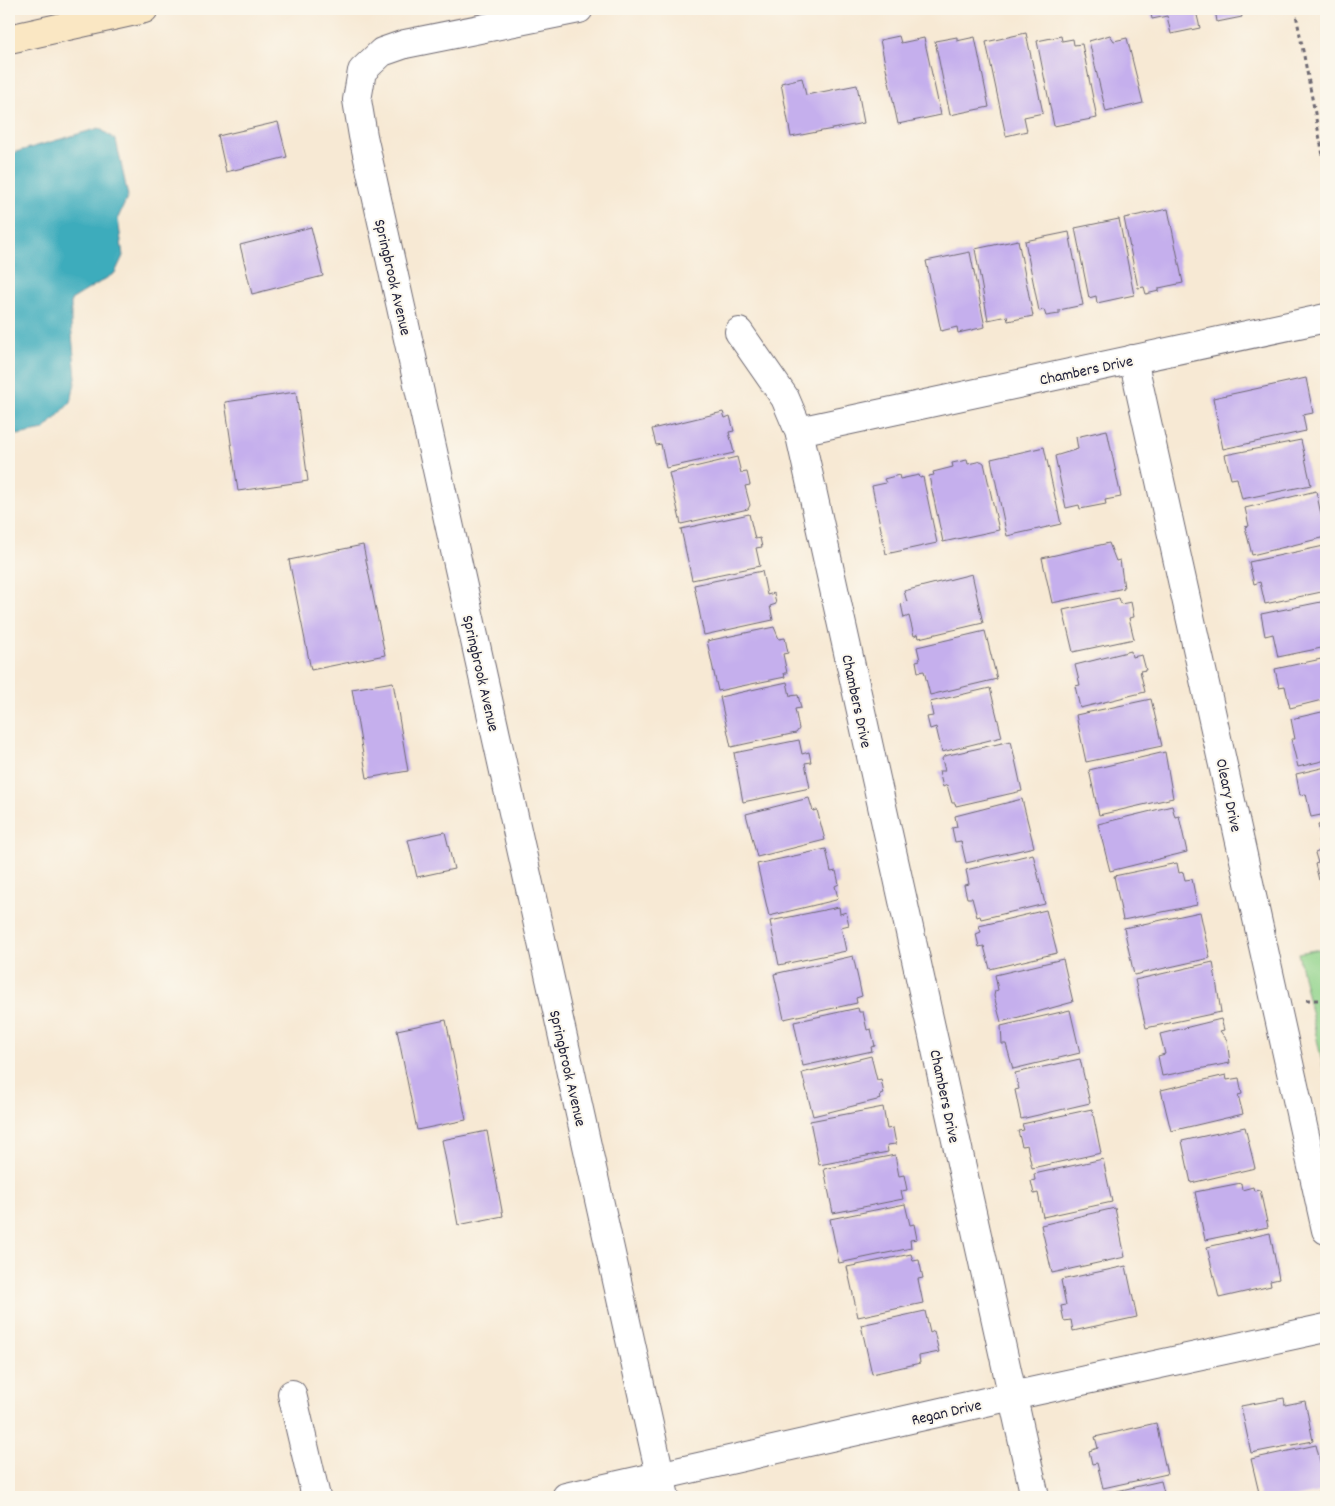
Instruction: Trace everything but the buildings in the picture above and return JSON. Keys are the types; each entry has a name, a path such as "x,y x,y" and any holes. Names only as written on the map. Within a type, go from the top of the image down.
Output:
{"street":[{"path":"9,39 144,9"},
{"name":"Springbrook Avenue","path":"578,9 434,40 405,44 382,52 362,71 357,100 363,136 662,1487"},
{"name":"Chambers Drive","path":"1035,1497 799,431 1326,318"},
{"path":"739,332 785,398 799,431"},
{"name":"Oleary Drive","path":"1133,359 1326,1230"},
{"name":"Regan Drive","path":"566,1497 662,1487 1012,1396 1326,1328"},
{"path":"292,1394 316,1497"}],"path":[{"path":"1295,9 1326,171"},
{"path":"1306,1000 1326,1000"}],"green space":[{"path":"1326,948 1326,1080 1298,953"}],"water":[{"path":"99,128 116,140 128,196 118,218 123,256 115,273 71,300 71,324 76,378 71,402 44,430 18,435 9,429 9,154"}]}
